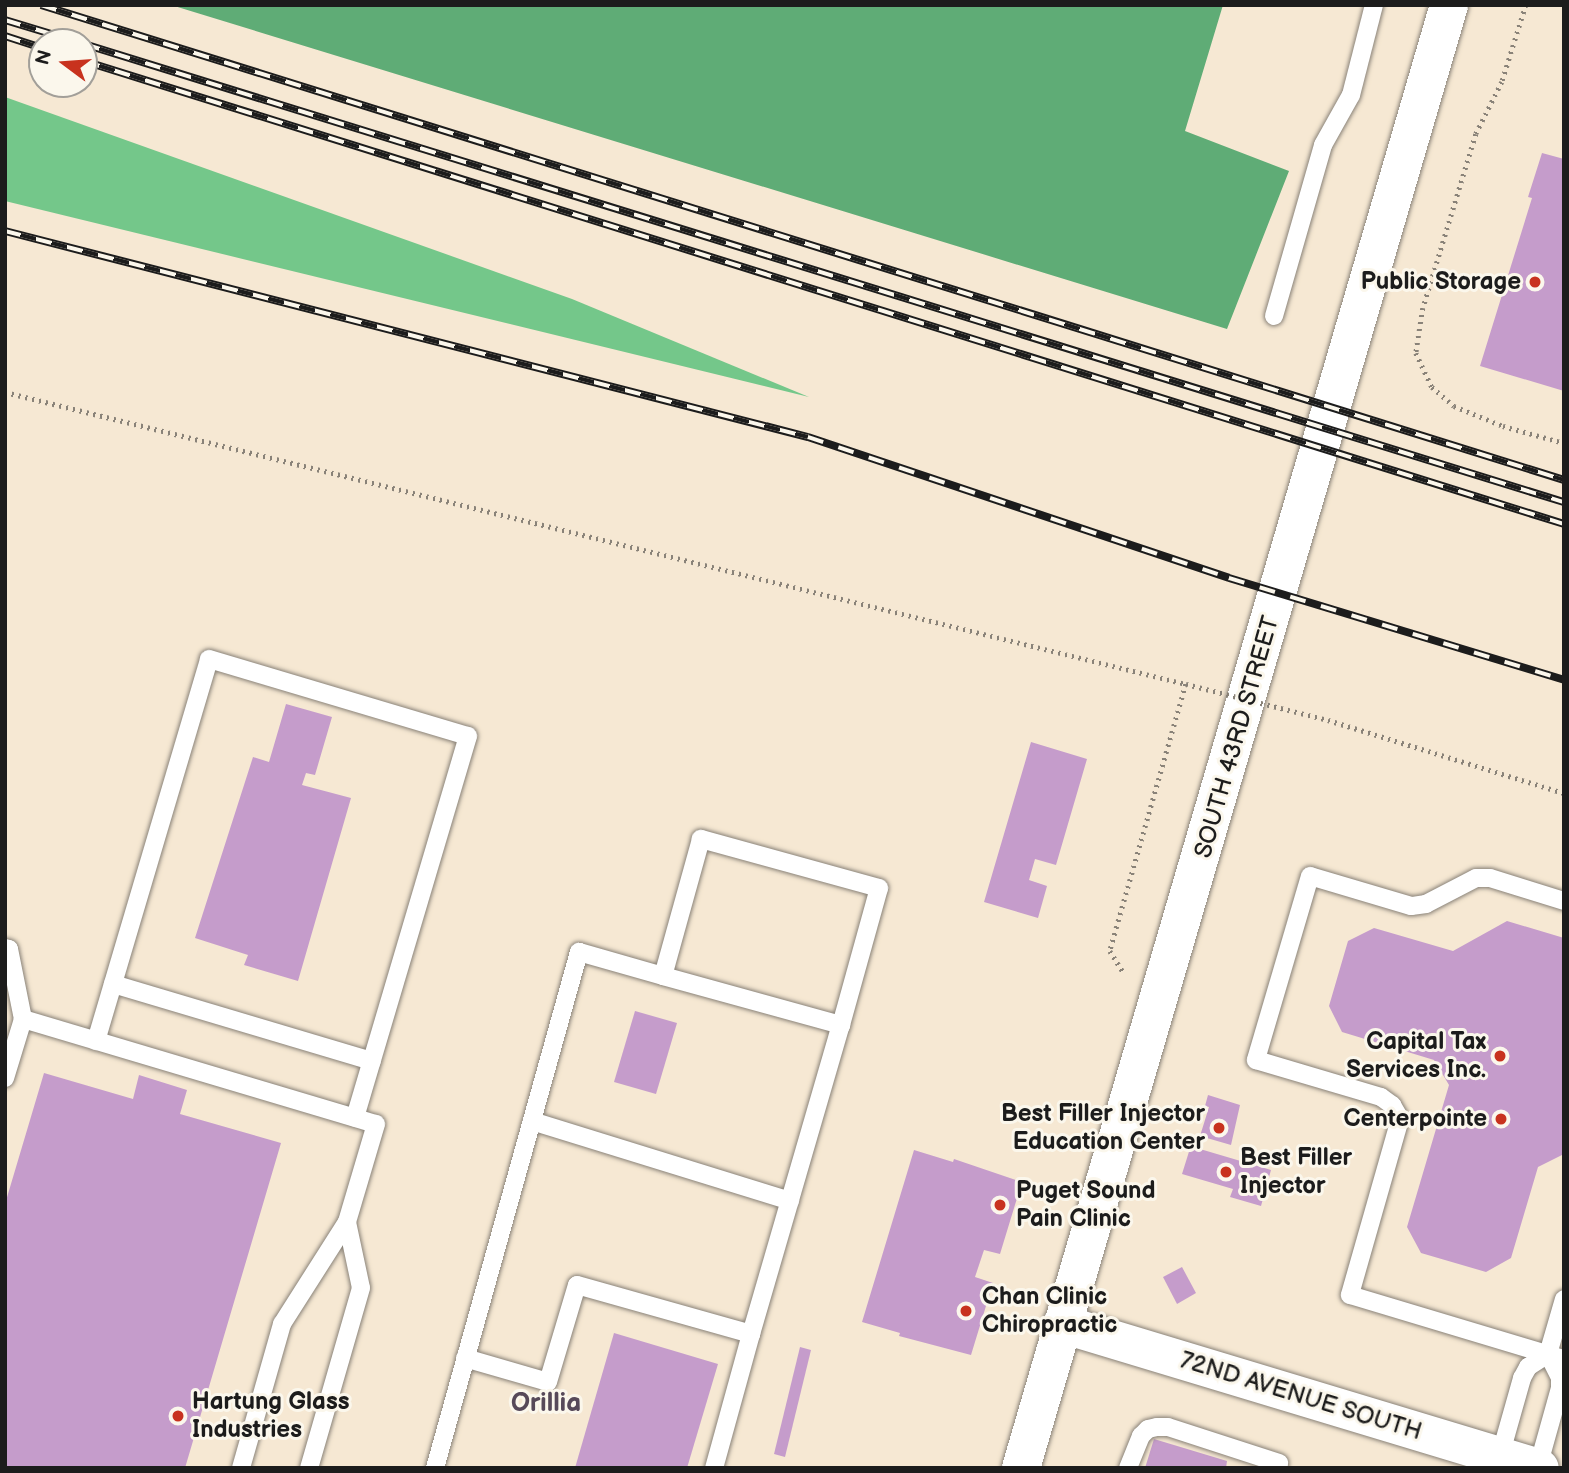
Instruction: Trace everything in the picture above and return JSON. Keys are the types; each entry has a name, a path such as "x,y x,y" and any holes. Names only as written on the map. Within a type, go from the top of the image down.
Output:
{"main road":[{"name":"SOUTH 43RD STREET","path":"1021,1468 1161,999 1450,5"},
{"name":"72ND AVENUE SOUTH","path":"1062,1324 1479,1457 1539,1467"}],"lane":[{"path":"1274,316 1323,145 1351,95 1374,5"},
{"path":"96,1041 209,659 468,736 355,1118"},
{"path":"663,976 701,839 880,888 714,1468"},
{"path":"1556,1356 1350,1295 1400,1119 1392,1105 1381,1097 1255,1060 1310,876 1410,906 1426,904 1476,878 1490,878 1564,901"},
{"path":"5,948 9,949 23,1019 5,1078"},
{"path":"435,1468 579,952 841,1025"},
{"path":"113,984 372,1060"},
{"path":"23,1019 376,1124 346,1222 282,1324 241,1468"},
{"path":"532,1121 790,1201"},
{"path":"309,1468 360,1288 346,1222"},
{"path":"465,1358 548,1382 577,1285 751,1334"},
{"path":"1539,1467 1560,1388 1556,1356 1564,1299"},
{"path":"1479,1457 1528,1367 1556,1356"},
{"path":"1128,1468 1141,1436 1148,1429 1157,1427 1168,1427 1279,1462"}],"path":[{"path":"1526,5 1502,82 1476,134 1423,308 1416,353 1432,387 1454,406 1503,426 1564,443"},
{"path":"5,393 1328,720 1564,793"},
{"path":"1124,974 1110,951 1186,684"}],"green space":[{"path":"171,5 1223,5 1185,131 1289,171 1227,329"},
{"path":"5,97 572,299 809,397 5,201"}],"building":[{"name":"Public Storage","path":"1542,153 1564,159 1564,391 1480,366 1532,198 1528,197"},
{"path":"286,704 332,717 315,775 306,773 302,785 351,798 298,981 244,965 248,955 195,938 253,757 269,762"},
{"path":"1031,742 1087,759 1056,865 1035,859 1029,880 1047,886 1038,918 984,902"},
{"name":"Centerpointe","path":"1507,921 1564,938 1564,1154 1538,1167 1511,1258 1486,1272 1421,1253 1407,1227 1449,1085 1434,1060 1342,1032 1329,1006 1348,941 1374,928 1453,951"},
{"path":"635,1011 677,1023 656,1094 614,1082"},
{"path":"44,1073 133,1099 139,1075 187,1090 180,1114 281,1143 185,1468 5,1468 5,1204"},
{"name":"Best Filler Injector Education Center","path":"1208,1095 1240,1105 1231,1145 1200,1136 1209,1107 1205,1106"},
{"name":"Best Filler Injector","path":"1192,1142 1201,1145 1200,1149 1271,1170 1261,1206 1230,1197 1233,1189 1182,1174"},
{"path":"914,1150 953,1162 954,1159 1022,1182 1000,1254 984,1250 975,1277 993,1283 971,1355 899,1336 900,1333 862,1322"},
{"path":"1182,1267 1196,1293 1177,1304 1163,1277"},
{"path":"614,1333 718,1364 687,1468 575,1468"},
{"path":"800,1347 811,1350 785,1457 774,1454"},
{"path":"1154,1439 1227,1461 1226,1468 1145,1468"}],"railway":[{"path":"41,5 1564,480"},
{"path":"5,20 32,28"},
{"path":"5,36 28,43"},
{"path":"98,48 1564,502"},
{"path":"98,65 1564,524"},
{"path":"5,231 808,437 1229,578 1564,680"}],"place":[{"name":"Public Storage","path":"1535,282"},
{"name":"Capital Tax Services Inc.","path":"1500,1056"},
{"name":"Centerpointe","path":"1501,1119"},
{"name":"Best Filler Injector Education Center","path":"1219,1128"},
{"name":"Best Filler Injector","path":"1226,1172"},
{"name":"Puget Sound Pain Clinic","path":"1000,1205"},
{"name":"Chan Clinic Chiropractic","path":"966,1311"},
{"name":"Hartung Glass Industries","path":"178,1416"}],"district":[{"name":"Orillia","path":"546,1404"}]}
